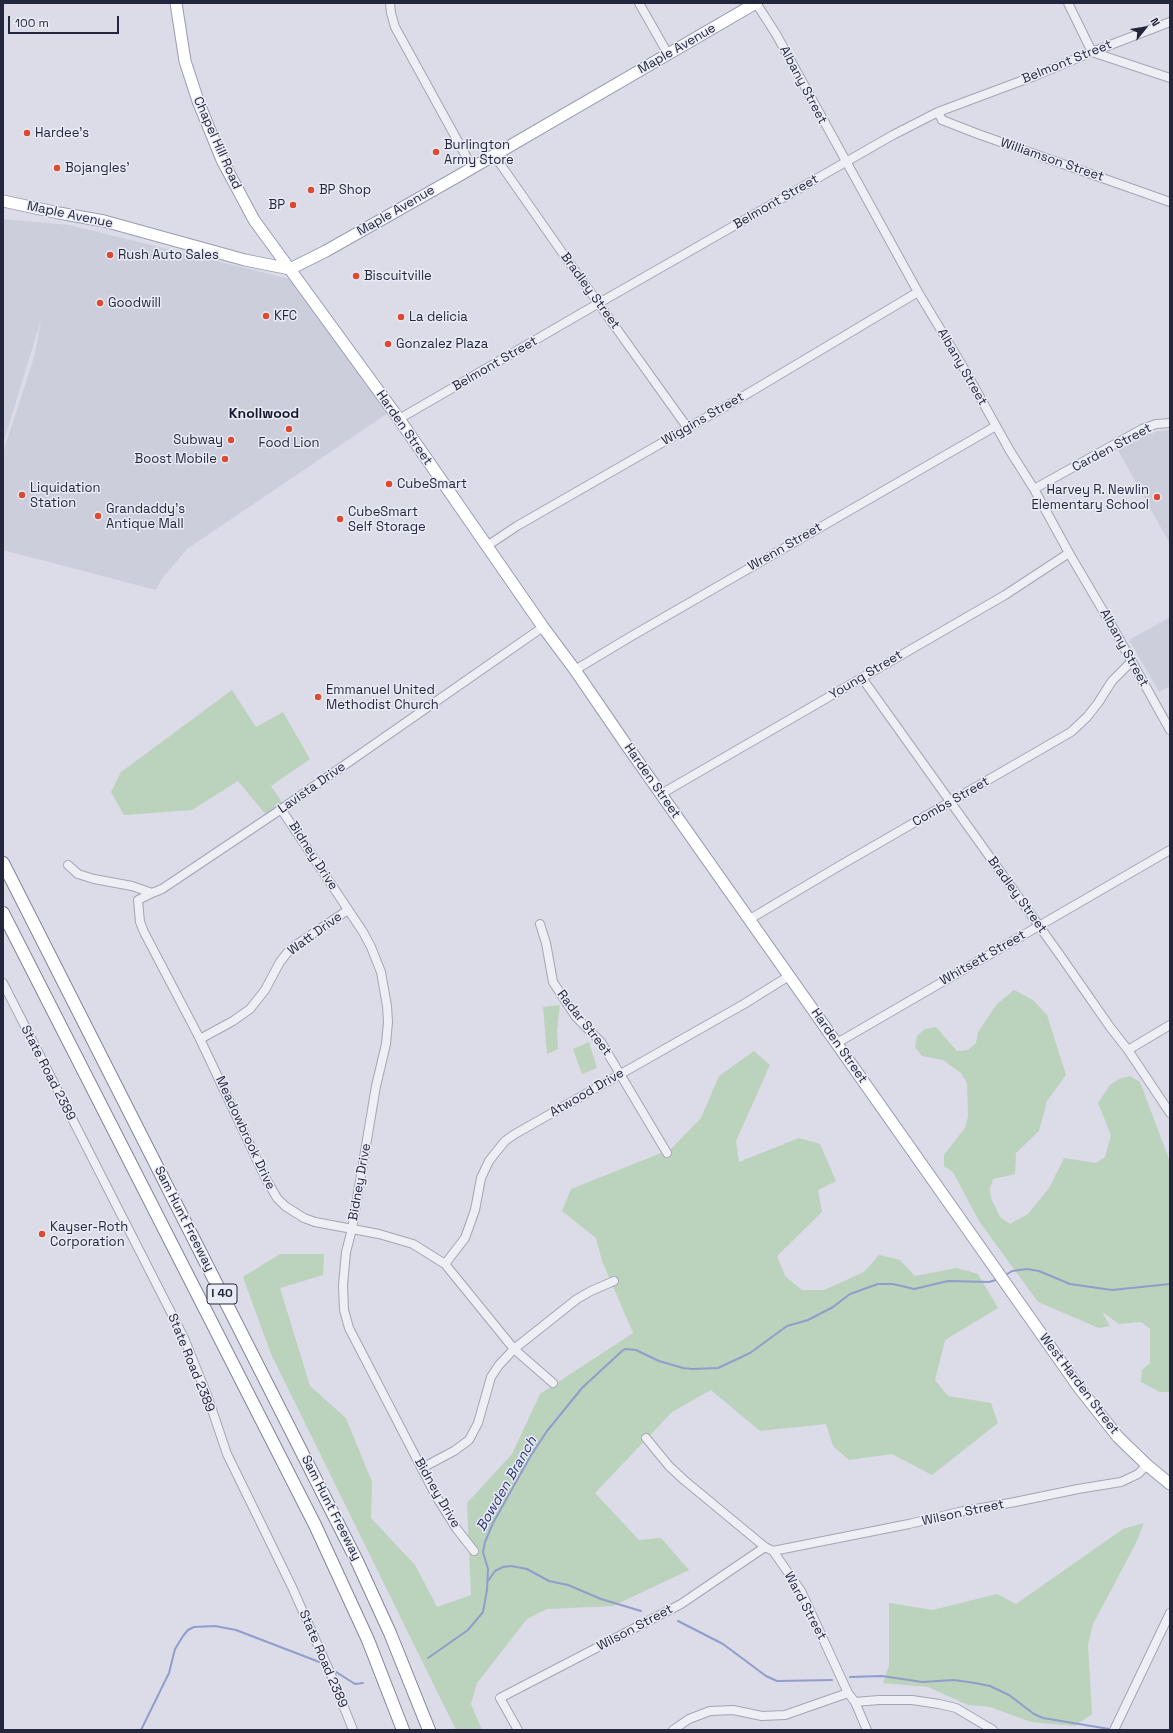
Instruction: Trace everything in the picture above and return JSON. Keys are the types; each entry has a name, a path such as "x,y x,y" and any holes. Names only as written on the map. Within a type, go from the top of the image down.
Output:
{"highway":[{"name":"Sam Hunt Freeway","path":"3,863 357,1560 390,1633 429,1730"},
{"name":"Sam Hunt Freeway","path":"3,913 315,1525 368,1640 403,1730"}],"main road":[{"name":"Chapel Hill Road","path":"176,3 185,61 209,131 254,220 290,269"},
{"name":"Maple Avenue","path":"3,201 104,221 245,260 290,269 326,251 756,3"},
{"name":"Harden Street","path":"290,269 399,419 542,627 575,670 1014,1294"},
{"name":"West Harden Street","path":"1014,1294 1098,1414 1118,1437 1147,1465 1170,1484"}],"street":[{"path":"390,3 395,27 472,167"},
{"path":"639,3 668,54"},
{"name":"Albany Street","path":"756,3 776,34 918,292 1034,490 1170,730"},
{"path":"1068,3 1092,52 1170,78"},
{"name":"Belmont Street","path":"399,419 846,162 938,112 1037,75 1170,22"},
{"name":"Williamson Street","path":"938,112 942,120 978,134 1170,202"},
{"name":"Bradley Street","path":"494,155 687,427"},
{"name":"Wiggins Street","path":"487,546 524,522 687,427 747,394 918,292"},
{"name":"Carden Street","path":"1034,490 1142,429 1156,424 1170,423"},
{"name":"Wrenn Street","path":"575,670 630,636 996,426"},
{"name":"Young Street","path":"662,794 1005,595 1069,553"},
{"name":"Lavista Drive","path":"152,893 162,889 281,809 542,627"},
{"name":"Combs Street","path":"750,919 1071,732 1087,717 1112,681 1132,661"},
{"name":"Bradley Street","path":"862,678 1110,1027 1128,1050 1170,1113"},
{"name":"Bidney Drive","path":"281,809 310,850 363,932 378,963 385,988 388,1022 386,1044 376,1086 352,1229 346,1252 343,1285 344,1310 347,1322 436,1496 449,1517 474,1551"},
{"name":"Whitsett Street","path":"837,1042 1170,850"},
{"path":"68,865 78,874 94,879 132,886 152,893"},
{"name":"Meadowbrook Drive","path":"152,893 138,900 140,922 144,932 200,1039 266,1179 277,1198 285,1206 304,1218 379,1234 413,1244 445,1264 514,1349 552,1383"},
{"name":"Watt Drive","path":"200,1039 241,1016 250,1009 265,990 280,962 287,953 296,945 348,910"},
{"name":"Radar Street","path":"540,924 546,943 553,982 576,1017 601,1042 621,1073 667,1153"},
{"name":"Atwood Drive","path":"445,1264 465,1238 475,1210 481,1178 486,1166 496,1151 515,1134 744,1004 789,976"},
{"name":"State Road 2389","path":"3,983 184,1338 227,1454 292,1587 332,1677 352,1730"},
{"path":"1128,1050 1170,1025"},
{"path":"422,1468 454,1451 468,1440 478,1423 491,1378 499,1365 514,1349 577,1300 591,1291 614,1281"},
{"path":"646,1438 669,1466 684,1480 765,1547 774,1551"},
{"name":"Wilson Street","path":"774,1551 1078,1488 1121,1482 1138,1474 1147,1465"},
{"name":"Wilson Street","path":"518,1730 500,1698 681,1604 765,1547"},
{"name":"Ward Street","path":"774,1551 801,1591 848,1693 855,1702 867,1730"},
{"path":"1114,1730 1170,1613"},
{"path":"673,1730 689,1720 710,1712 733,1710 762,1716 785,1715 848,1693"},
{"path":"855,1702 912,1700 939,1704 956,1708 994,1730"}],"shaded area":[{"path":"3,219 69,225 294,280 388,413 187,549 161,580 156,590 3,550 3,452 35,354 41,320 3,444"},
{"name":"Harvey R. Newlin Elementary School","path":"1170,430 1170,544 1118,450 1145,435 1158,431"},
{"path":"1170,617 1170,686 1159,692 1129,640"}],"green space":[{"path":"232,690 256,727 283,712 310,759 271,786 284,805 267,816 238,781 192,810 124,815 111,792 121,772"},
{"path":"1014,990 1033,1000 1047,1015 1066,1075 1047,1101 1039,1131 1016,1153 1015,1174 993,1179 990,1188 991,1198 1000,1217 1010,1224 1028,1214 1049,1188 1064,1158 1096,1163 1105,1157 1111,1135 1098,1103 1110,1085 1119,1079 1130,1076 1140,1082 1170,1162 1170,1392 1160,1392 1141,1382 1142,1370 1150,1363 1150,1329 1141,1322 1119,1324 1102,1312 1110,1326 1099,1328 1038,1302 979,1221 953,1172 944,1166 944,1155 965,1128 968,1117 967,1083 961,1073 943,1060 922,1056 915,1047 917,1036 925,1029 936,1027 957,1051 968,1050 976,1043 978,1032 997,1004"},
{"path":"560,1005 557,1030 558,1049 547,1054 543,1007"},
{"path":"589,1042 597,1068 582,1074 573,1049"},
{"path":"754,1051 770,1065 736,1141 739,1162 799,1138 820,1144 836,1181 818,1190 822,1212 777,1256 785,1276 802,1290 824,1290 864,1272 879,1255 900,1260 915,1276 957,1268 978,1274 998,1308 945,1340 935,1380 948,1396 991,1403 998,1423 932,1475 892,1454 849,1460 833,1446 826,1424 760,1431 711,1390 672,1412 595,1493 639,1540 661,1538 689,1570 613,1606 547,1609 527,1619 477,1683 471,1704 482,1730 456,1730 271,1354 243,1277 280,1254 324,1254 323,1275 280,1288 310,1386 346,1418 372,1482 371,1518 415,1565 437,1607 471,1595 467,1503 512,1454 540,1394 633,1333 602,1261 596,1238 562,1211 571,1189 671,1149 701,1118 719,1076"},
{"path":"1144,1523 1135,1545 1093,1624 1088,1645 1092,1714 1075,1726 1031,1722 990,1707 968,1705 928,1687 883,1683 889,1666 889,1603 933,1610 997,1594 1016,1604 1123,1529"}],"waterway":[{"name":"Bowden Branch","path":"1004,1276 1012,1271 1027,1269 1039,1271 1070,1284 1112,1290 1170,1284"},
{"name":"Bowden Branch","path":"428,1658 468,1630 483,1612 487,1590 488,1569 483,1552 485,1542 493,1523 530,1457 547,1431 582,1388 625,1349 636,1350 659,1361 683,1368 718,1368 750,1353 787,1326 808,1320 833,1307 850,1294 878,1284 893,1284 914,1289 948,1281 989,1282 999,1279"},
{"path":"488,1581 495,1571 503,1567 511,1566 527,1569 549,1581 568,1585 601,1599 641,1611"},
{"path":"678,1621 723,1644 766,1676 777,1681 832,1680"},
{"name":"Bowden Branch","path":"141,1730 169,1673 175,1649 188,1630 194,1627 215,1626 236,1630 322,1663"},
{"name":"Bowden Branch","path":"333,1670 355,1684 363,1683"},
{"path":"850,1677 882,1676 922,1682 954,1680 990,1686 1009,1695 1034,1714 1043,1718 1109,1729"}],"place":[{"name":"Hardee's","path":"27,133"},
{"name":"Burlington Army Store","path":"436,152"},
{"name":"Bojangles'","path":"57,168"},
{"name":"BP Shop","path":"311,190"},
{"name":"BP","path":"293,205"},
{"name":"Rush Auto Sales","path":"110,255"},
{"name":"Biscuitville","path":"356,276"},
{"name":"Goodwill","path":"100,303"},
{"name":"KFC","path":"266,316"},
{"name":"La delicia","path":"401,317"},
{"name":"Gonzalez Plaza","path":"388,344"},
{"name":"Food Lion","path":"289,429"},
{"name":"Subway","path":"231,440"},
{"name":"Boost Mobile","path":"225,459"},
{"name":"CubeSmart","path":"389,484"},
{"name":"Liquidation Station","path":"22,495"},
{"name":"Harvey R. Newlin Elementary School","path":"1157,497"},
{"name":"Grandaddy's Antique Mall","path":"98,516"},
{"name":"CubeSmart Self Storage","path":"340,519"},
{"name":"Emmanuel United Methodist Church","path":"318,697"},
{"name":"Kayser-Roth Corporation","path":"42,1234"}],"district":[{"name":"Knollwood","path":"264,414"}]}
